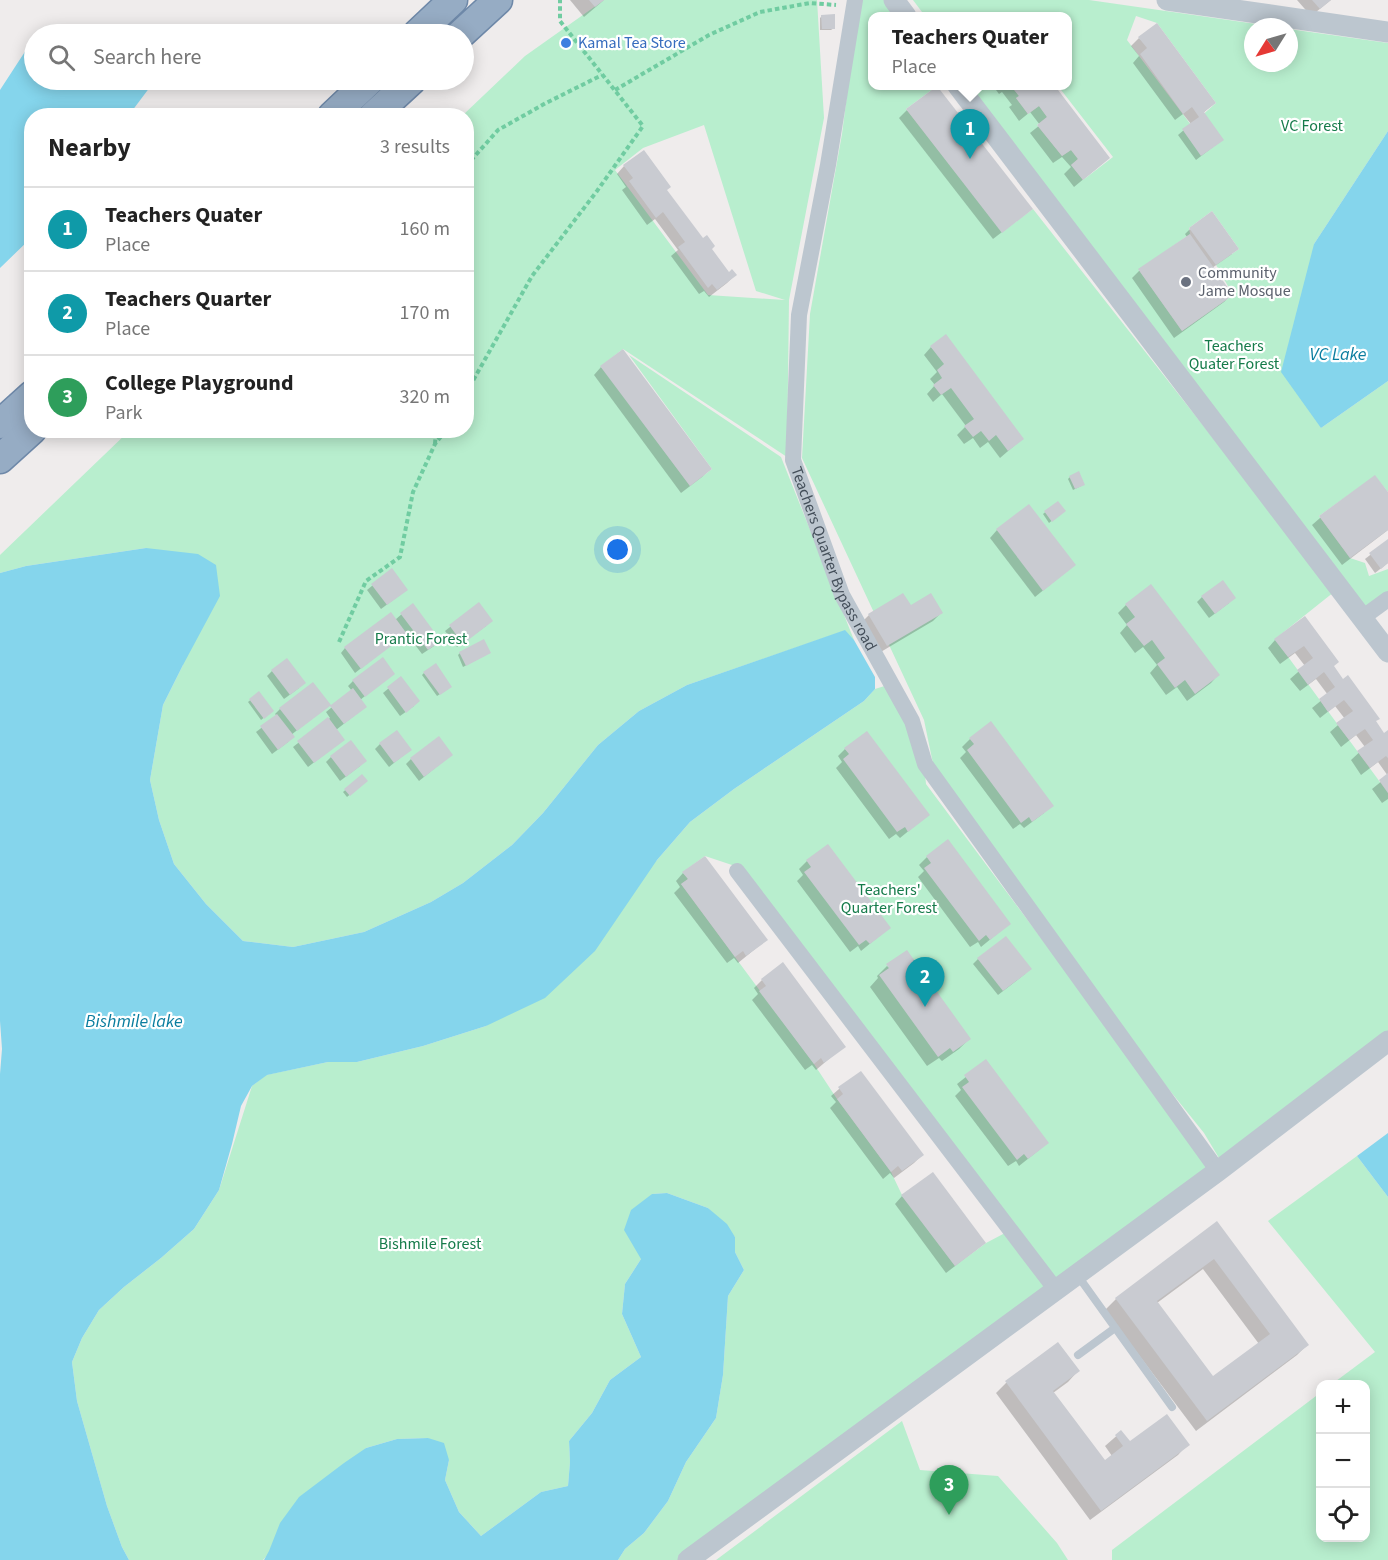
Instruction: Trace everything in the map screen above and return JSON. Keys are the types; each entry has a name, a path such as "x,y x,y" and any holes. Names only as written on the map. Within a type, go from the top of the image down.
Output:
{"highway":[{"path":"428,24 453,0"},
{"path":"472,24 498,0"},
{"path":"340,108 359,90"},
{"path":"382,108 401,90"},
{"path":"0,424 24,402"},
{"path":"0,459 24,437"}],"street":[{"path":"1167,0 1388,32"},
{"name":"Teachers Quarter Bypass road","path":"854,3 828,165 799,315 793,460 842,594 912,721 925,764 1218,1171"},
{"path":"961,90 1388,652"},
{"path":"1362,618 1388,599"},
{"path":"737,871 1056,1290"},
{"path":"688,1560 1218,1171 1388,1041"}],"lane":[{"path":"1077,1275 1172,1407"},
{"path":"1078,1355 1115,1328"}],"path":[{"path":"474,379 532,276 643,126 560,21 560,0"},
{"path":"615,90 709,35 760,12 810,3 854,3"},
{"path":"474,157 498,130 602,75"},
{"path":"435,438 435,444"},
{"path":"339,642 366,581 400,557 413,492 440,438"}],"green space":[{"name":"Prantic Forest","path":"604,0 817,0 824,118 789,300 787,457 623,349 601,366 690,486 712,469 629,355 781,457 854,640 844,631 687,685 639,711 598,745 543,813 512,845 463,883 431,902 364,932 293,947 243,941 206,904 174,864 159,820 150,780 163,705 183,665 146,548 26,566 0,573 0,555 122,438 474,438 474,108 470,108 525,56","holes":["704,125 756,291 785,300 708,295 615,170 643,148"]},
{"path":"859,0 887,0 897,12 868,12 868,90 932,90 906,109 1002,232 1033,209 1334,592 1275,639 1388,793 1388,1034 1222,1163 1204,1133 1039,928 937,783 924,720 802,458 810,314 842,134"},
{"path":"913,0 1089,0 1244,22 1244,72 1298,72 1298,30 1388,43 1388,131 1314,244 1321,428 1388,381 1388,492 1375,476 1319,516 1350,558 1365,563 1369,576 1388,569 1388,599 1369,613 970,90 1014,90 1019,96 1016,98 1028,114 1039,106 1047,117 1037,125 1062,156 1071,150 1078,159 1071,165 1083,180 1113,157 1061,90 1072,90 1072,12 922,12","holes":["1136,16 1157,23 1216,103 1191,125 1127,40","1212,211 1239,249 1216,265 1233,295 1182,331 1139,270 1190,234 1189,228"]},
{"name":"Bishmile Forest","path":"891,684 924,764 926,784 1215,1171 1056,1285 741,868 705,856 683,872 688,879 681,884 814,1064 891,1172 902,1195 955,1266 986,1243 1005,1233 1056,1290 688,1560 618,1560 625,1549 644,1533 668,1501 686,1462 716,1418 723,1375 728,1296 744,1270 735,1252 735,1237 708,1208 667,1193 652,1194 641,1259 625,1284 622,1314 641,1357 610,1380 592,1413 569,1441 568,1486 541,1492 481,1536 459,1512 445,1480 449,1460 428,1438 397,1439 366,1448 263,1560 129,1560 107,1506 77,1401 72,1362 82,1338 99,1310 194,1229 219,1190 252,1086 266,1075 328,1062 357,1062 423,1046 486,1026 657,860 690,822 734,789 864,701 875,689"},
{"path":"1357,1156 1388,1197 1388,1560 1112,1560 1112,1550 1316,1396 1316,1542 1370,1542 1370,1380 1337,1380 1375,1352 1268,1221"},
{"path":"902,1421 920,1470 998,1476 1057,1543 1068,1560 716,1560"}],"water":[{"path":"24,53 24,90 148,90 134,108 24,108 24,245 0,268 0,90"},
{"name":"VC Lake","path":"1388,131 1388,381 1321,428 1281,372 1314,244"},
{"name":"Bishmile lake","path":"146,548 198,554 216,565 220,596 163,705 150,780 159,820 174,864 206,904 243,941 293,947 364,932 431,902 463,883 512,845 543,813 598,745 639,711 687,685 845,630 854,640 875,677 875,689 864,701 734,789 690,822 657,860 595,951 545,998 486,1026 423,1046 357,1062 328,1062 267,1075 252,1086 241,1106 219,1190 194,1229 99,1310 82,1338 72,1362 77,1401 107,1506 129,1560 0,1560 0,1074 2,1049 0,1021 0,573 26,566"},
{"path":"1388,1133 1388,1197 1357,1156"},
{"path":"667,1193 708,1208 727,1224 735,1237 735,1252 744,1270 728,1296 723,1375 716,1418 686,1462 668,1501 644,1533 625,1549 618,1560 264,1560 280,1523 299,1497 366,1448 397,1439 428,1438 444,1443 449,1460 445,1480 459,1512 481,1536 541,1492 568,1486 569,1441 592,1413 610,1380 641,1357 622,1314 625,1284 641,1259 624,1230 631,1210 652,1194"}],"building":[{"path":"589,0 604,0 595,7"},
{"path":"1312,0 1331,0 1320,9"},
{"path":"835,14 835,29 822,29 821,15"},
{"path":"1157,23 1216,103 1204,112 1224,140 1201,156 1182,129 1199,117 1192,107 1183,114 1140,54 1147,48 1138,37"},
{"path":"932,90 940,90 1033,209 1002,233 906,109"},
{"path":"1014,90 1058,90 1110,158 1083,180 1071,165 1078,159 1071,150 1062,156 1037,125 1047,117 1039,106 1028,114 1016,98 1019,96"},
{"path":"644,150 671,187 667,190 703,238 707,235 715,246 712,249 729,272 732,269 737,275 717,290 712,284 708,288 678,247 685,242 663,212 656,218 629,181 633,178 623,165"},
{"path":"1212,211 1239,249 1216,265 1189,228"},
{"name":"Community Jame Mosque","path":"1190,234 1233,295 1182,331 1138,269"},
{"path":"946,334 1024,439 1008,451 996,435 989,441 981,431 973,437 964,426 974,419 951,388 941,395 933,385 942,378 937,370 944,364 930,346"},
{"path":"623,349 712,469 690,486 600,366"},
{"path":"1079,471 1085,485 1075,489 1069,476"},
{"path":"1375,475 1388,492 1388,530 1350,558 1319,516"},
{"path":"1058,501 1066,511 1052,522 1044,511"},
{"path":"1029,504 1076,565 1043,591 996,529"},
{"path":"1388,539 1388,563 1381,569 1369,553"},
{"path":"392,568 408,590 387,605 371,584"},
{"path":"1223,580 1236,598 1215,614 1201,596"},
{"path":"1151,584 1220,675 1195,694 1185,680 1175,688 1157,664 1165,658 1152,640 1144,646 1126,624 1135,617 1125,604"},
{"path":"903,593 911,605 931,593 943,613 887,646 868,614"},
{"path":"479,602 493,621 463,644 449,625"},
{"path":"413,603 441,641 428,650 400,613"},
{"path":"391,612 407,634 361,669 344,647"},
{"path":"1305,616 1339,662 1334,666 1343,679 1348,675 1380,719 1376,721 1384,733 1388,730 1388,758 1386,756 1370,768 1357,751 1373,740 1365,729 1349,740 1336,723 1353,711 1344,700 1328,712 1319,699 1335,687 1324,672 1308,685 1297,670 1313,658 1304,646 1288,657 1274,639"},
{"path":"484,639 491,653 466,666 459,652"},
{"path":"383,657 395,674 365,697 352,680"},
{"path":"287,658 306,683 290,695 271,670"},
{"path":"436,663 452,687 440,695 423,672"},
{"path":"401,676 420,701 406,713 387,687"},
{"path":"313,682 331,705 353,688 367,707 344,724 330,706 297,731 279,708"},
{"path":"259,691 274,711 264,719 249,699"},
{"path":"277,714 295,737 278,750 260,726"},
{"path":"328,717 345,740 314,763 297,741"},
{"path":"991,721 1054,806 1032,822 1029,817 1021,823 967,750 974,744 969,738"},
{"path":"397,730 412,750 394,763 379,743"},
{"path":"867,731 930,815 908,832 905,827 897,832 843,759 849,754 844,748"},
{"path":"439,736 453,755 424,777 410,758"},
{"path":"351,740 367,761 346,777 330,756"},
{"path":"1388,773 1388,793 1379,780"},
{"path":"362,774 368,781 350,796 344,789"},
{"path":"948,839 1011,924 990,940 986,935 979,941 924,868 931,863 926,856"},
{"path":"828,844 891,928 870,944 866,940 859,945 804,872 811,867 806,860"},
{"path":"705,856 768,940 746,956 743,951 735,957 681,884 688,879 682,872"},
{"path":"1006,936 1032,969 1003,991 977,958"},
{"path":"907,950 971,1039 953,1052 950,1048 938,1057 879,975 889,968 886,964"},
{"path":"783,962 846,1047 824,1063 821,1058 814,1064 759,991 766,986 761,979"},
{"path":"986,1059 1049,1143 1028,1159 1024,1154 1017,1160 962,1087 969,1082 964,1075"},
{"path":"861,1071 924,1155 902,1171 898,1166 891,1172 837,1099 843,1094 838,1087"},
{"path":"933,1172 986,1243 955,1266 901,1195"},
{"path":"1217,1221 1309,1345 1207,1421 1115,1298","holes":["1214,1259 1270,1334 1213,1376 1157,1301"]},
{"path":"1058,1342 1080,1371 1053,1391 1105,1460 1123,1446 1115,1435 1121,1430 1130,1441 1167,1414 1190,1445 1101,1511 1005,1381"}],"place":[{"name":"Kamal Tea Store","path":"566,43"},
{"name":"Teachers Quater","path":"970,159"},
{"name":"Community Jame Mosque","path":"1186,282"},
{"name":"Teachers Quarter","path":"925,1007"},
{"name":"College Playground","path":"949,1515"}],"park label":[{"name":"VC Forest","path":"1312,126"},
{"name":"Teachers Quater Forest","path":"1234,355"},
{"name":"Teachers' Quarter Forest","path":"889,899"}]}
